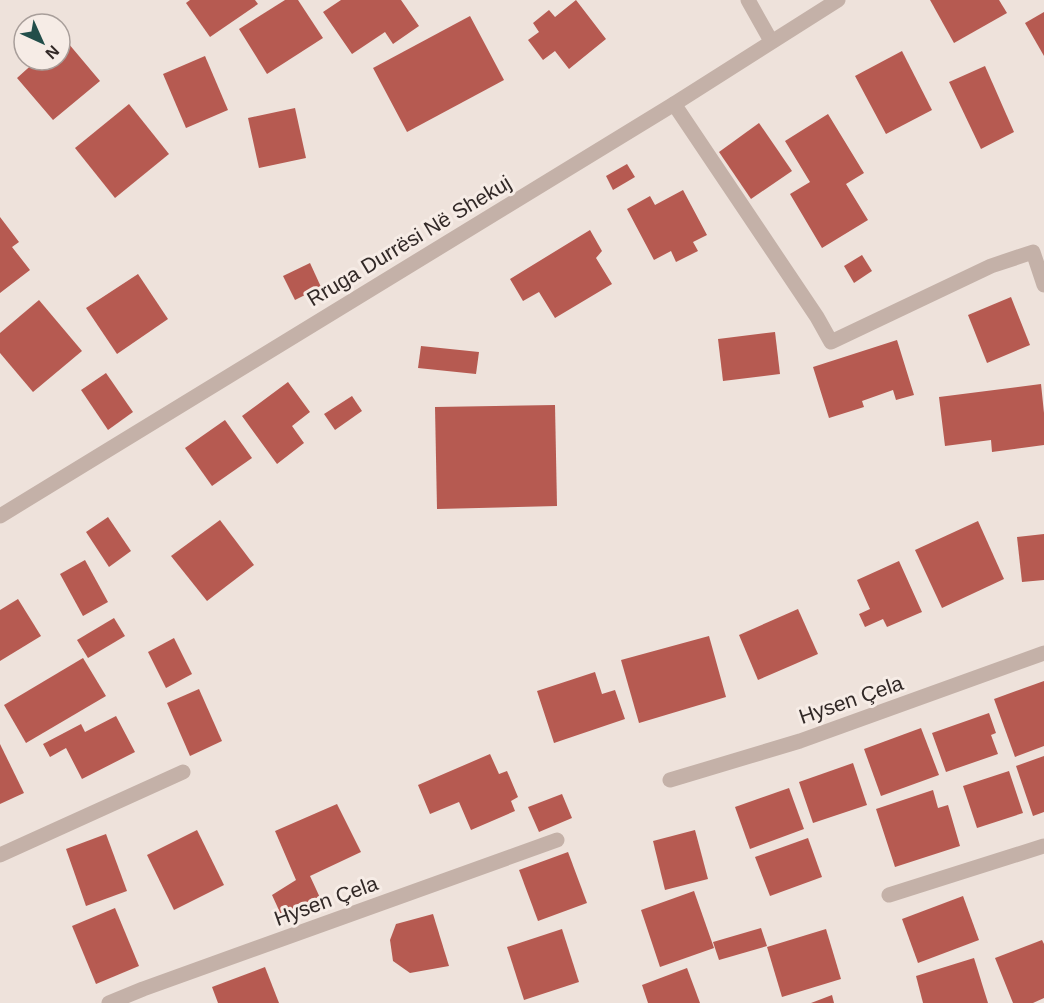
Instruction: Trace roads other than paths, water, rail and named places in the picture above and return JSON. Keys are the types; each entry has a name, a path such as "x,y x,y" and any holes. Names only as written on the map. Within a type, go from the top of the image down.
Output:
{"street":[{"path":"748,0 771,41"},
{"name":"Rruga Durrësi Në Shekuj","path":"0,516 674,104 838,0"},
{"path":"674,104 817,316 831,342 991,266 1034,252 1044,285"},
{"name":"Hysen Çela","path":"669,780 800,741 1044,653"},
{"path":"0,855 183,772"},
{"name":"Hysen Çela","path":"109,1003 557,840"},
{"path":"889,895 1044,846"}]}
